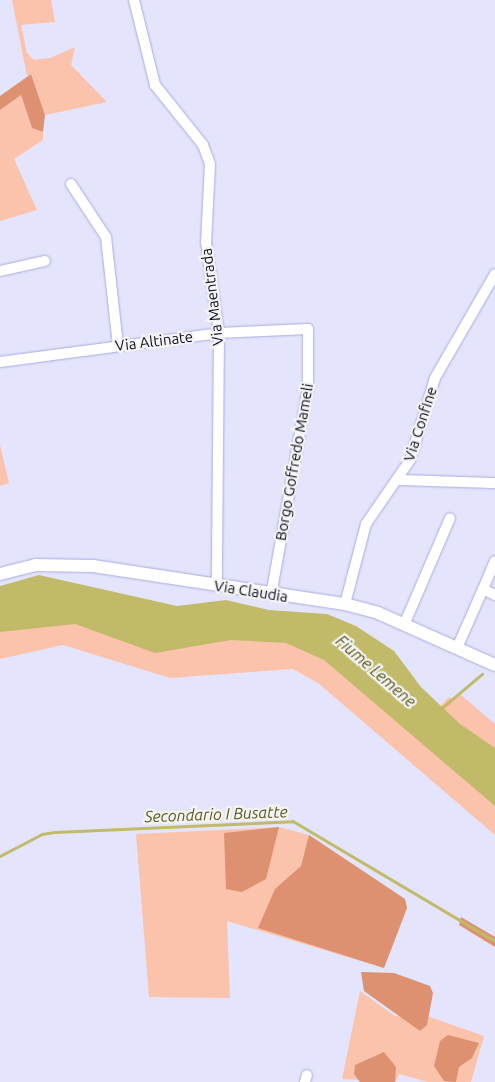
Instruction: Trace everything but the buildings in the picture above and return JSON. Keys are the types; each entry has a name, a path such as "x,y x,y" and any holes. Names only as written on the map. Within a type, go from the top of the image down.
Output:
{"street":[{"name":"Via Maentrada","path":"134,0 155,85 209,156 206,242 219,333 217,586"},
{"path":"71,184 106,237 118,346"},
{"path":"0,271 45,261"},
{"name":"Via Confine","path":"345,604 366,524 399,480 419,438 435,378 495,274"},
{"name":"Via Altinate","path":"0,362 219,333 308,329"},
{"name":"Borgo Goffredo Mameli","path":"271,595 308,388 308,329"},
{"path":"399,480 495,483"},
{"path":"404,625 450,518"},
{"path":"457,648 495,561"},
{"name":"Via Claudia","path":"0,574 35,565 72,564 271,595 345,604 404,625 494,665"},
{"path":"483,589 495,594"}],"shaded area":[{"path":"12,0 51,0 55,22 21,25 27,53 34,60 50,58 75,47 71,65 107,102 45,115 31,74 27,76"},
{"path":"31,74 45,115 43,132 32,128 21,95 0,110 0,96"},
{"path":"21,95 32,128 43,132 43,140 14,159 37,210 0,221 0,110"},
{"path":"0,445 9,483 0,486"},
{"path":"0,602 181,623 249,610 434,713 449,697 453,700 461,695 495,724 495,835 318,683 293,669 170,678 63,645 0,659"},
{"path":"279,827 309,835 405,899 407,908 384,968 227,921 230,998 149,997 136,834"},
{"path":"279,827 266,879 242,892 226,889 224,833"},
{"path":"309,835 405,899 407,908 384,968 258,928 275,889 301,866"},
{"path":"461,917 495,937 495,947 459,925"},
{"path":"361,972 394,973 430,986 433,993 427,1025 420,1031 364,991"},
{"path":"360,991 395,1016 427,1016 484,1036 471,1082 428,1082 399,1074 396,1082 342,1079"},
{"path":"448,1035 479,1043 472,1058 459,1067 456,1082 444,1081 434,1066 440,1041"},
{"path":"384,1052 396,1067 395,1082 360,1082 354,1074 355,1065"}],"water":[{"name":"Fiume Lemene","path":"39,575 177,606 226,600 269,610 327,614 356,626 394,651 421,687 460,724 495,748 495,806 324,660 286,643 231,640 155,653 75,624 0,632 0,586"}],"waterway":[{"path":"443,707 482,674"},
{"name":"Secondario I Busatte","path":"0,856 42,834 55,832 293,821 495,941"}]}
